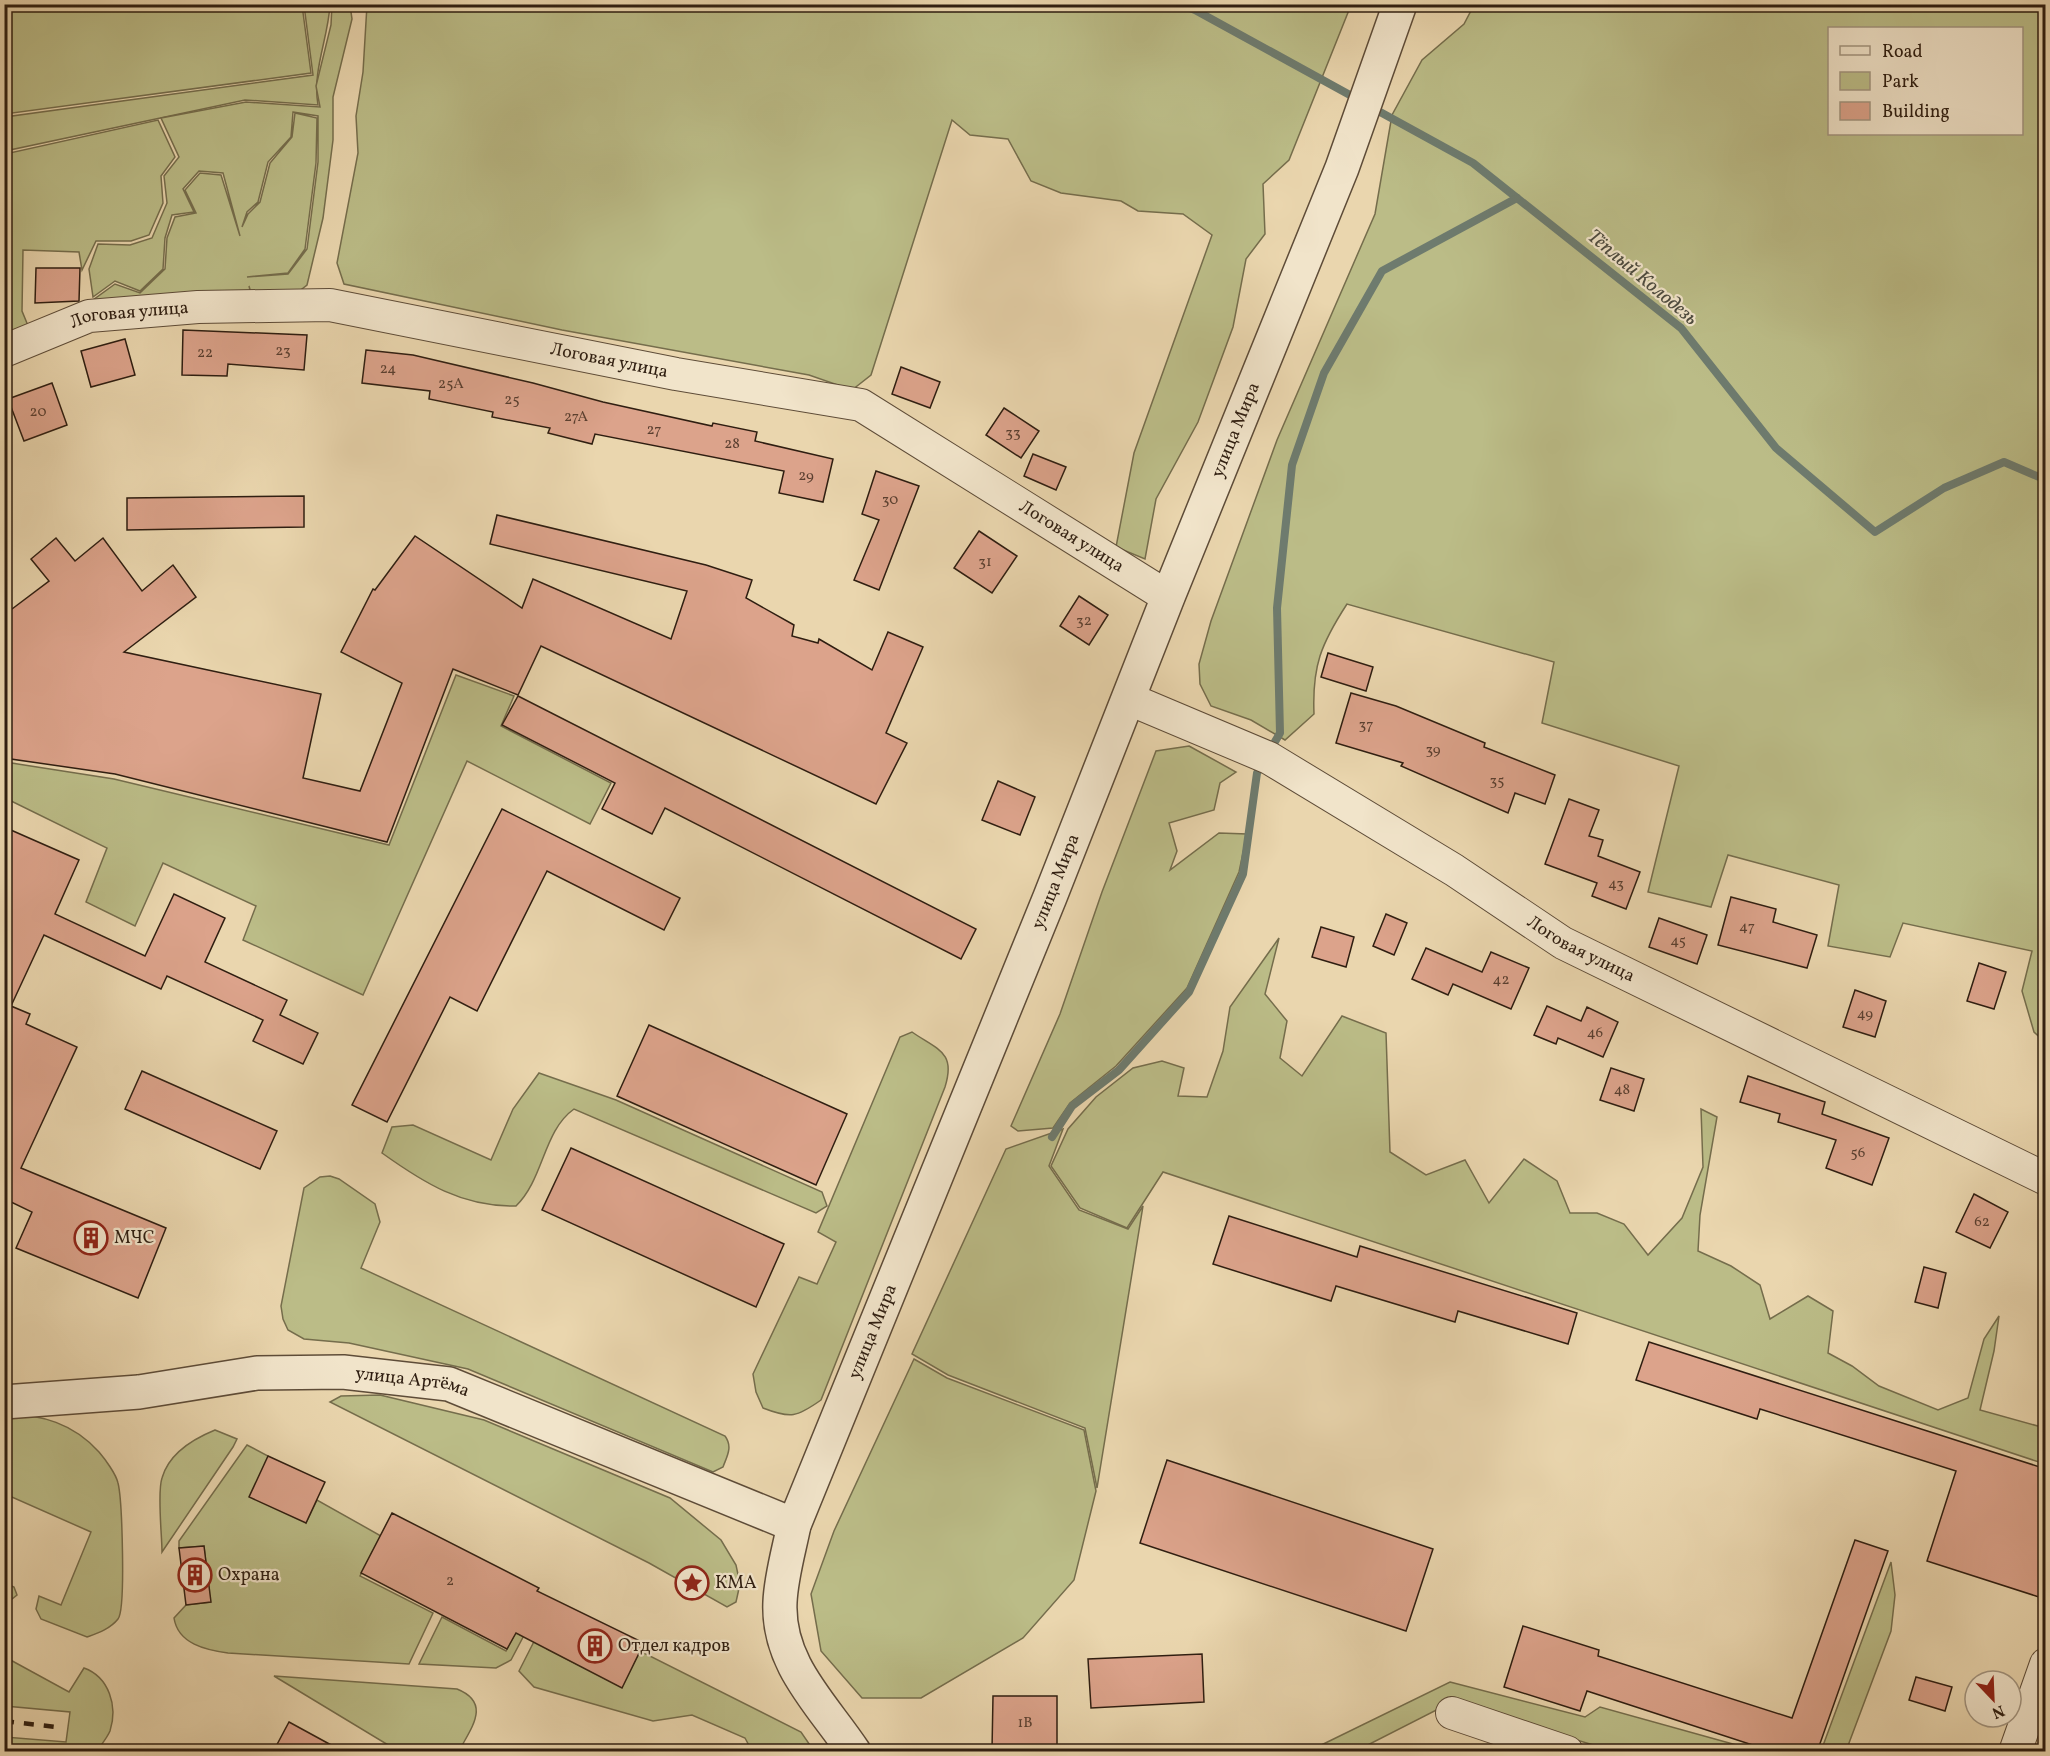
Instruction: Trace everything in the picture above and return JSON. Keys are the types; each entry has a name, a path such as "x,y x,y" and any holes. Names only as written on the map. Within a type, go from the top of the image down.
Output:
{"street":[{"name":"улица Мира","path":"854,1752 834,1721 808,1692 793,1667 785,1642 780,1603 794,1525 1342,168 1398,9"},
{"name":"Логовая улица","path":"4,351 89,316 198,307 330,305 676,374 861,405 1168,597"},
{"name":"Логовая улица","path":"1129,699 1262,754 1454,870 1563,943 2046,1179"},
{"name":"улица Артёма","path":"4,1402 139,1392 257,1372 343,1371 449,1384 794,1525"},
{"path":"2015,1752 2046,1664"},
{"path":"1452,1713 1567,1752"},
{"path":"834,1721 869,1752"}],"green space":[{"path":"4,5 302,5 311,73 5,114"},
{"path":"304,5 330,5 317,80 318,105 245,100 5,151 5,117 313,75"},
{"path":"332,5 350,5 352,19 333,97 333,140 323,218 307,285 293,296 251,293 249,286 251,294 91,307 93,300 115,284 140,293 165,269 167,238 175,217 196,213 185,190 200,173 221,175 240,236 223,173 199,171 183,189 194,212 172,215 165,238 163,269 140,291 115,281 93,297 89,269 98,244 130,245 152,238 167,203 164,176 179,157 161,118 246,102 320,107 316,86 331,25","holes":["293,112 318,116 318,162 307,249 288,274 247,277 288,273 305,249 316,163 317,118 295,113 292,137 270,163 260,202 248,214 242,227 247,212 258,202 268,162 291,137"]},
{"path":"367,5 1351,5 1289,160 1263,184 1265,234 1246,259 1233,327 1198,422 1156,499 1145,559 1116,547 1134,453 1212,235 1183,214 1138,211 1121,201 1061,193 1031,181 1008,139 970,135 952,120 871,375 852,390 809,375 562,330 344,284 337,263 358,153 356,116 363,72"},
{"path":"1474,5 2045,5 2045,1042 2034,1032 2022,991 2032,951 1903,923 1890,957 1828,946 1839,885 1728,855 1711,907 1648,892 1679,766 1542,723 1554,662 1347,604 1320,656 1315,682 1314,714 1285,740 1251,720 1211,706 1200,684 1199,664 1211,621 1277,440 1375,214 1392,115 1422,60 1464,24"},
{"path":"158,120 175,157 161,176 163,203 149,235 131,241 96,241 82,270 79,252 23,250 22,311 29,328 5,338 5,154"},
{"path":"456,675 514,696 501,726 611,783 590,824 467,761 363,995 243,940 256,906 163,863 135,926 86,902 107,848 5,798 5,762 114,779 389,845"},
{"path":"1189,746 1236,772 1220,783 1214,810 1169,823 1177,851 1170,870 1219,833 1247,834 1239,872 1187,988 1116,1066 1070,1103 1053,1128 1018,1131 1011,1126 1060,1014 1102,892 1156,751"},
{"path":"1279,938 1265,994 1287,1021 1280,1058 1302,1076 1342,1016 1386,1033 1390,1152 1426,1175 1465,1160 1489,1203 1524,1159 1557,1181 1570,1213 1597,1213 1624,1224 1648,1255 1682,1218 1703,1167 1701,1109 1717,1117 1700,1215 1698,1251 1731,1266 1760,1285 1770,1319 1808,1296 1833,1311 1828,1353 1852,1366 1879,1386 1938,1410 1968,1398 1984,1339 1999,1316 1994,1351 1980,1410 2045,1428 2045,1464 1163,1172 1127,1228 1080,1208 1051,1166 1068,1129 1096,1097 1133,1068 1162,1061 1184,1068 1178,1096 1207,1097 1223,1051 1230,1007"},
{"path":"912,1032 942,1053 948,1066 948,1075 821,1400 794,1415 780,1414 763,1408 756,1392 753,1374 799,1277 817,1284 836,1242 818,1232 900,1037"},
{"path":"539,1073 616,1100 822,1192 827,1206 816,1213 574,1109 556,1130 533,1183 516,1206 496,1205 461,1198 413,1174 382,1153 392,1127 413,1125 491,1160 513,1109"},
{"path":"1063,1129 1049,1166 1079,1210 1128,1229 1143,1206 1097,1488 1085,1428 948,1375 912,1354 1006,1149"},
{"path":"330,1176 339,1179 375,1204 380,1222 361,1268 725,1436 729,1448 723,1467 713,1472 468,1369 349,1343 304,1339 288,1330 281,1306 304,1188 320,1177"},
{"path":"914,1359 947,1378 1084,1430 1096,1491 1074,1580 1023,1638 921,1698 862,1698 821,1651 811,1594 834,1531"},
{"path":"380,1395 484,1420 670,1498 721,1540 736,1565 740,1584 736,1602 727,1607 649,1563 330,1402 341,1396"},
{"path":"4,1413 31,1416 68,1427 99,1452 117,1479 121,1510 122,1596 118,1619 100,1632 87,1637 41,1619 36,1609 39,1596 61,1605 91,1532 5,1494"},
{"path":"215,1430 237,1439 162,1552 160,1493 165,1469 183,1448"},
{"path":"247,1445 268,1456 306,1523 317,1500 381,1536 360,1576 433,1613 409,1664 228,1653 194,1644 181,1634 174,1618 186,1605 210,1602 204,1546 179,1548 179,1541"},
{"path":"1891,1562 1895,1595 1891,1631 1846,1751 1821,1751"},
{"path":"5,1583 14,1587 17,1595 12,1599 5,1599"},
{"path":"535,1595 541,1603 511,1660 496,1668 419,1664 442,1617 506,1651"},
{"path":"549,1612 547,1649 622,1687 640,1651 801,1732 814,1751 752,1751 745,1738 692,1715 653,1721 534,1687 519,1671"},
{"path":"5,1657 69,1692 84,1668 100,1678 109,1694 113,1712 110,1731 97,1751 5,1751 5,1737 66,1742 70,1712 5,1706"},
{"path":"274,1676 457,1689 474,1701 476,1717 459,1751 398,1751"},
{"path":"1450,1682 1585,1717 1600,1707 1758,1751 1613,1751 1452,1702 1356,1751 1307,1752"}],"building":[{"path":"36,268 80,268 79,301 35,303"},
{"path":"183,330 307,335 304,370 228,364 227,376 182,375"},
{"path":"125,339 135,375 91,387 81,351"},
{"path":"366,350 413,355 603,402 712,426 713,423 757,432 755,441 833,459 823,502 779,493 784,471 595,434 592,444 548,433 550,428 492,417 493,412 429,399 430,391 362,383"},
{"path":"901,367 940,382 930,408 892,394"},
{"path":"52,383 67,425 24,441 8,399"},
{"path":"1004,408 1039,431 1021,458 986,435"},
{"path":"1033,454 1066,467 1056,490 1024,476"},
{"path":"876,471 919,486 879,590 854,580 879,520 862,514"},
{"path":"304,496 304,527 127,530 127,498"},
{"path":"497,515 706,565 752,580 746,598 794,625 792,636 818,643 819,639 872,670 888,632 923,647 886,733 907,743 876,804 541,646 518,695 453,669 387,842 115,774 4,758 4,615 49,581 31,559 56,538 75,561 103,538 142,591 173,565 196,597 124,652 321,694 303,778 360,791 402,683 341,652 373,589 375,590 415,536 522,608 533,579 671,639 687,591 490,544"},
{"path":"979,531 1017,556 992,593 954,568"},
{"path":"1079,596 1108,615 1089,645 1060,626"},
{"path":"1328,653 1373,667 1366,691 1321,677"},
{"path":"1351,693 1396,706 1485,743 1484,747 1555,775 1545,804 1515,793 1508,813 1401,766 1403,763 1336,743"},
{"path":"518,696 976,929 961,959 665,808 652,834 602,809 615,783 502,725"},
{"path":"998,781 1035,797 1020,835 982,820"},
{"path":"1569,799 1599,810 1589,836 1603,840 1598,856 1640,872 1626,909 1592,896 1597,883 1545,864"},
{"path":"502,809 680,898 664,930 547,871 477,1011 450,997 387,1122 352,1105"},
{"path":"4,827 79,860 55,914 145,956 174,894 225,918 205,962 287,1000 280,1015 318,1033 303,1064 253,1041 263,1020 167,976 161,989 44,935 11,1006 30,1014 26,1024 77,1047 21,1168 166,1228 138,1298 16,1248 32,1212 7,1200 4,1206"},
{"path":"1731,897 1776,909 1773,922 1817,935 1807,968 1718,945"},
{"path":"1386,914 1407,923 1394,955 1373,946"},
{"path":"1659,918 1707,935 1697,964 1649,947"},
{"path":"1321,927 1354,937 1346,967 1312,957"},
{"path":"1426,948 1482,972 1491,952 1529,968 1511,1009 1453,984 1448,995 1412,979"},
{"path":"1979,963 2006,972 1994,1009 1967,1001"},
{"path":"1855,990 1886,1001 1875,1037 1843,1027"},
{"path":"1547,1006 1581,1021 1587,1007 1618,1022 1603,1057 1558,1038 1556,1044 1534,1035"},
{"path":"649,1025 847,1114 816,1185 617,1096"},
{"path":"1611,1068 1644,1079 1634,1111 1600,1100"},
{"path":"142,1071 277,1131 260,1169 125,1109"},
{"path":"1748,1076 1825,1102 1822,1114 1889,1138 1872,1185 1826,1168 1836,1140 1778,1122 1780,1114 1740,1102"},
{"path":"571,1148 784,1244 756,1307 542,1210"},
{"path":"1974,1194 2008,1212 1990,1248 1956,1232"},
{"path":"1229,1216 1357,1257 1360,1246 1577,1313 1568,1344 1458,1311 1455,1322 1336,1286 1331,1301 1213,1264"},
{"path":"1924,1267 1946,1273 1938,1308 1915,1302"},
{"path":"1649,1342 2046,1469 2046,1577 2039,1597 1927,1561 1956,1471 1760,1409 1757,1419 1636,1380"},
{"path":"268,1456 325,1482 306,1523 249,1497"},
{"path":"1167,1460 1433,1549 1406,1631 1140,1543"},
{"path":"392,1513 539,1588 537,1591 644,1643 622,1688 516,1633 507,1649 361,1573"},
{"path":"1855,1540 1888,1551 1817,1752 1774,1752 1587,1691 1580,1711 1504,1687 1523,1626 1599,1650 1598,1656 1792,1718"},
{"name":"Охрана","path":"204,1546 211,1602 186,1605 179,1548"},
{"path":"1202,1654 1204,1702 1091,1708 1088,1659"},
{"path":"1916,1677 1952,1687 1945,1711 1909,1700"},
{"path":"993,1696 1057,1696 1057,1750 992,1750"},
{"path":"289,1722 344,1752 273,1752"}],"waterway":[{"name":"Тёплый Колодезь","path":"1180,4 1195,10 1359,100"},
{"name":"Тёплый Колодезь","path":"1371,107 1473,163 1681,328 1776,448 1875,532 1944,488 2004,462 2046,480"},
{"path":"1052,1137 1072,1106 1119,1070 1189,992 1243,874 1257,773 1280,733 1277,608 1292,465 1324,373 1382,271 1517,198"}],"railway":[{"path":"4,1721 56,1727"}],"place":[{"name":"МЧС","path":"91,1238"},
{"name":"Охрана","path":"195,1575"},
{"name":"КМА","path":"692,1583"},
{"name":"Отдел кадров","path":"595,1646"}]}
